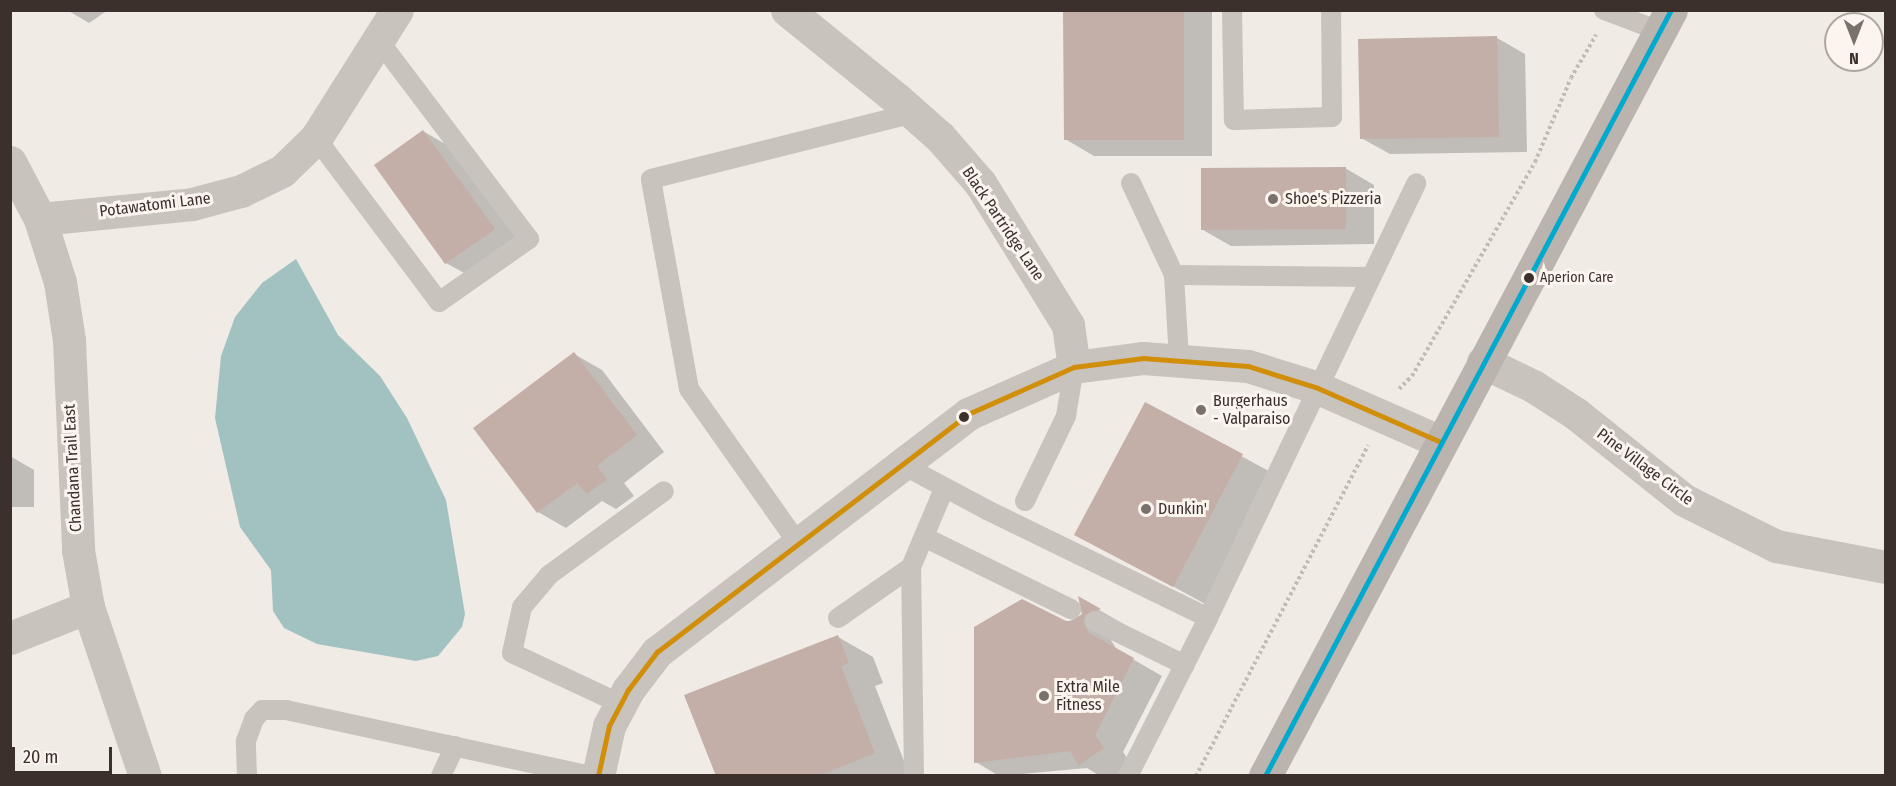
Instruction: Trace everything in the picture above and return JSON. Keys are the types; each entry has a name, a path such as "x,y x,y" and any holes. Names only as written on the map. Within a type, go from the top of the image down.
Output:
{"main road":[{"path":"1265,776 1665,21"}],"street":[{"name":"Potawatomi Lane","path":"40,219 192,204 241,191 282,171 316,138 397,10"},
{"name":"Black Partridge Lane","path":"787,10 913,113 980,183 1031,261 1068,325 1074,367"},
{"name":"Chandana Trail East","path":"10,162 40,219 60,282 69,340 73,490 87,607 145,776"},
{"path":"598,776 609,726 657,651 796,542 968,414 1074,367 1143,358 1248,366 1318,388 1440,442"},
{"name":"Pine Village Circle","path":"1483,362 1533,386 1575,413 1684,500 1776,546 1886,567"},
{"path":"10,638 87,607"}],"lane":[{"path":"1232,10 1234,120 1332,117 1331,10"},
{"path":"1604,10 1665,21"},
{"path":"316,138 439,302 530,239 379,41"},
{"path":"796,542 689,389 651,179 913,113"},
{"path":"1131,183 1174,275 1179,359"},
{"path":"1128,776 1209,618 1416,183"},
{"path":"1174,275 1371,278"},
{"path":"1025,501 1066,416 1074,367"},
{"path":"901,464 944,489 1209,618"},
{"path":"914,776 912,567 944,489"},
{"path":"621,704 512,653 522,607 549,575 664,491"},
{"path":"924,537 1071,609"},
{"path":"838,618 912,567"},
{"path":"1095,621 1185,665"},
{"path":"247,776 246,741 254,718 262,710 286,710 590,776"},
{"path":"441,776 455,746"}],"water":[{"path":"296,259 338,335 380,376 407,418 446,500 465,614 462,627 438,656 416,661 317,644 284,628 273,611 271,570 240,527 215,418 221,356 235,317 262,283"}],"building":[{"path":"1063,10 1184,10 1184,140 1064,140"},
{"path":"1497,36 1499,137 1360,139 1358,39"},
{"path":"423,130 495,229 445,264 374,165"},
{"name":"Shoe's Pizzeria","path":"1346,167 1346,229 1201,230 1201,168"},
{"path":"574,352 637,435 597,466 607,479 587,494 577,483 537,513 473,428"},
{"path":"1145,402 1243,454 1173,587 1074,535"},
{"name":"Extra Mile Fitness","path":"1078,596 1101,609 1085,615 1083,622 1089,633 1134,658 1095,735 1104,748 1079,765 1070,751 974,763 974,627 1022,599 1066,621 1072,621 1082,614"},
{"path":"838,635 849,663 841,666 875,753 818,776 716,776 684,695"}],"transit line":[{"path":"1265,776 1671,10"},
{"path":"598,776 609,726 628,690 657,652 968,414 1074,367 1143,358 1248,366 1318,388 1441,442"}],"place":[{"name":"Shoe's Pizzeria","path":"1273,199"},
{"name":"Aperion Care","path":"1529,278"},
{"name":"Burgerhaus - Valparaiso","path":"1201,410"},
{"name":"Dunkin'","path":"1146,509"},
{"name":"Extra Mile Fitness","path":"1044,696"}]}
